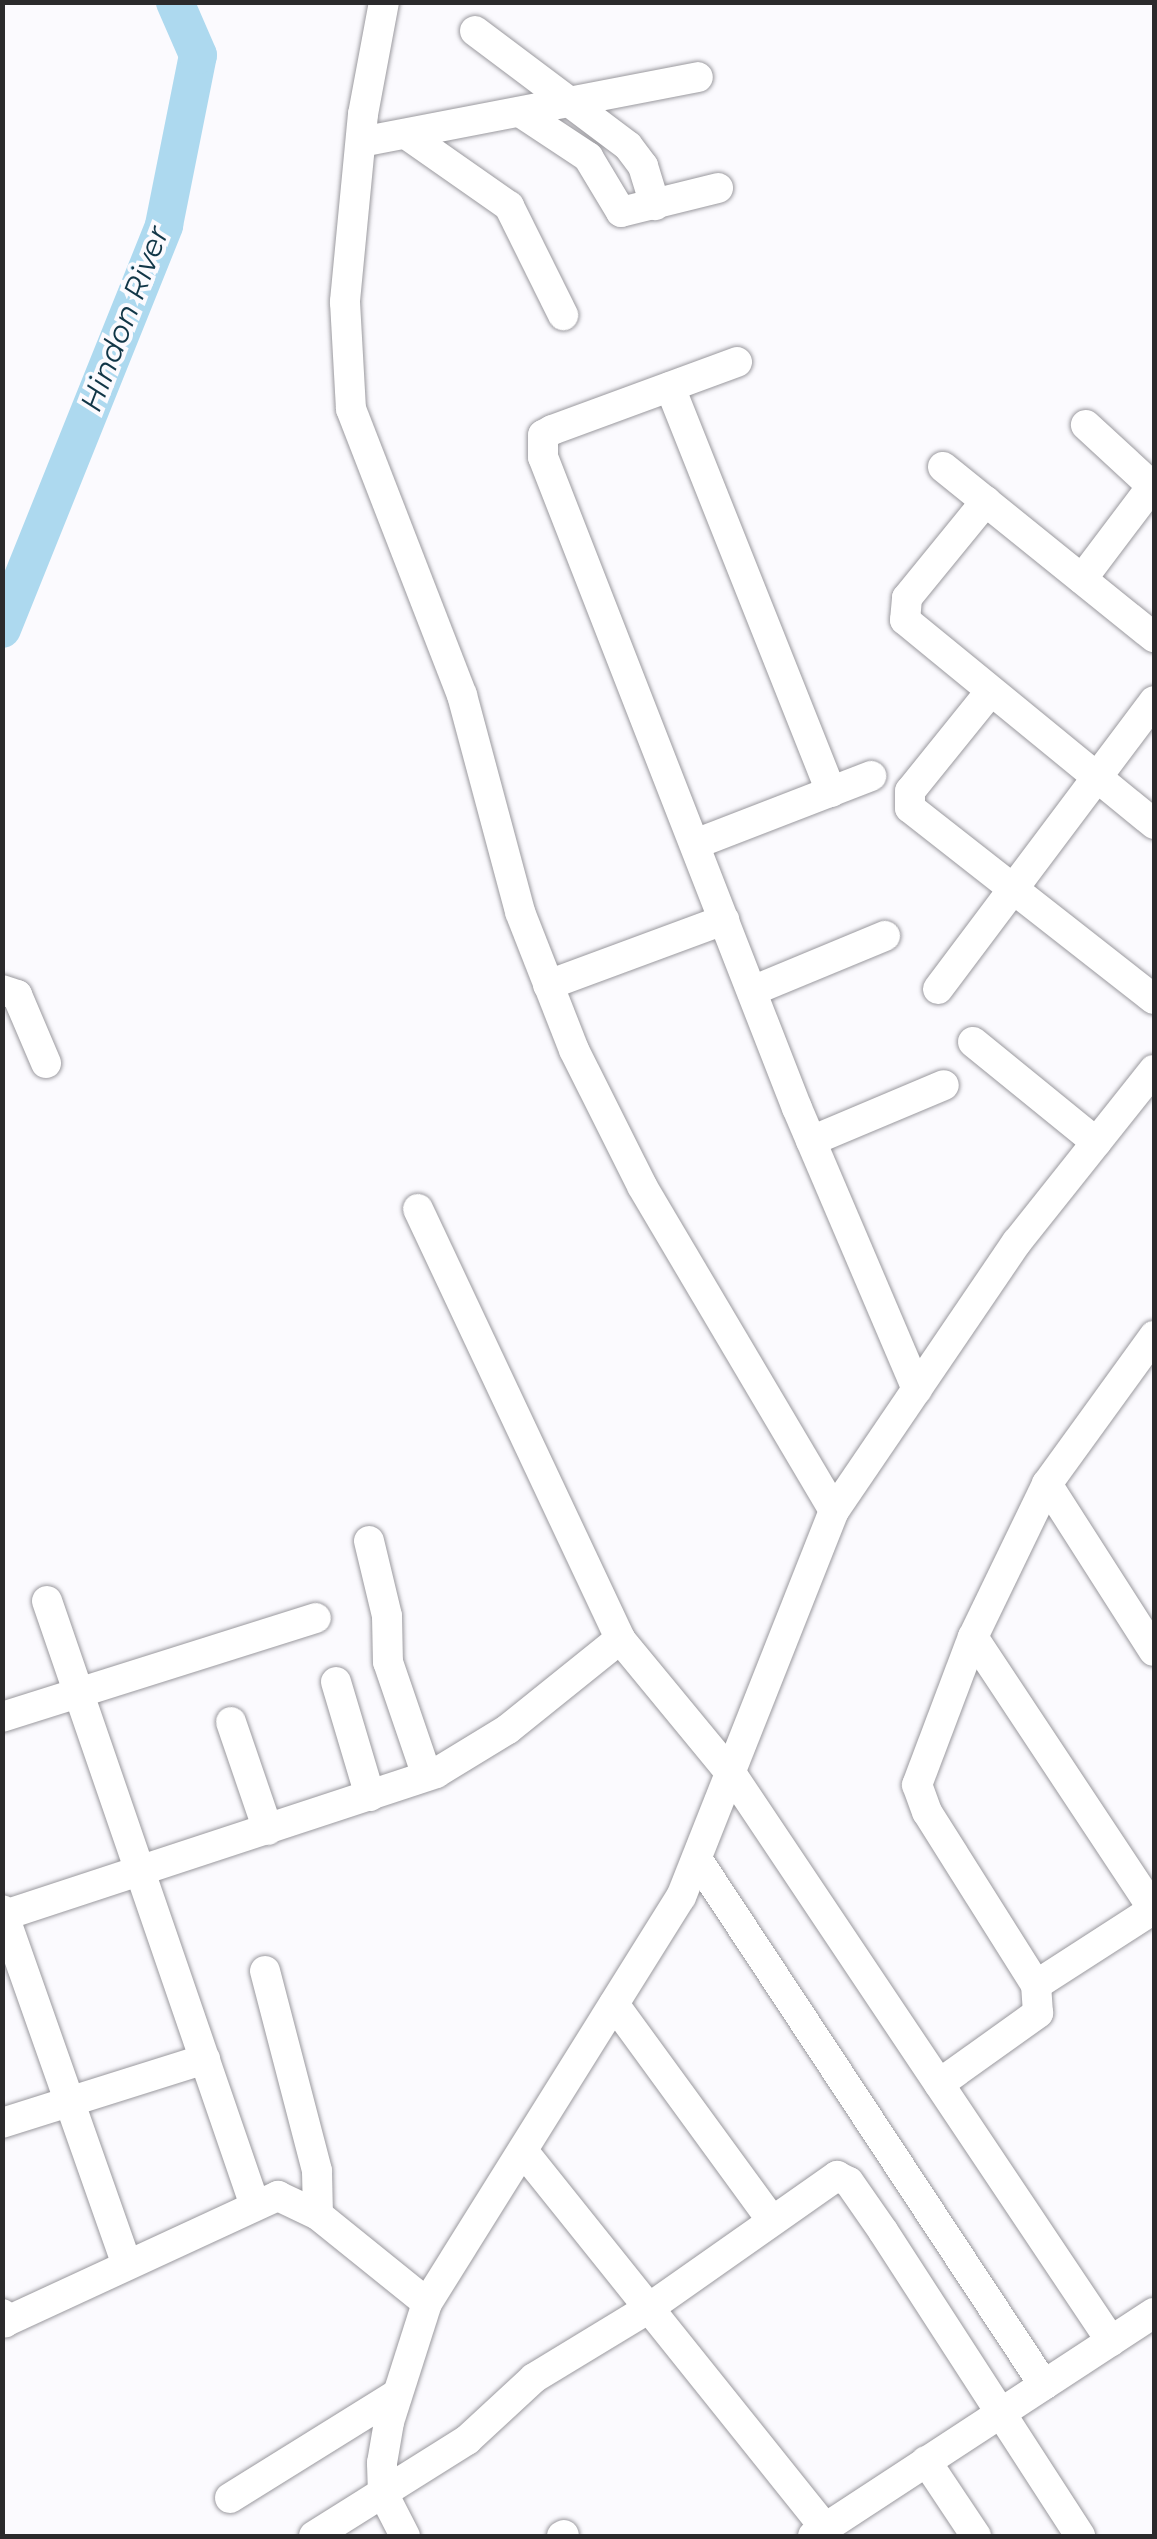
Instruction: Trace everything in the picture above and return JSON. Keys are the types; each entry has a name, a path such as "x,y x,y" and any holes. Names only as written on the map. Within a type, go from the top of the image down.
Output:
{"street":[{"path":"384,2 360,142 345,302 351,409 462,695 520,912 548,984 642,1186 834,1511"},
{"path":"475,30 636,154 655,205"},
{"path":"360,142 698,78"},
{"path":"520,112 588,158 620,212 718,188"},
{"path":"406,134 509,206 563,315"},
{"path":"737,362 552,430 541,445 811,1140 917,1389"},
{"path":"670,387 830,792"},
{"path":"1082,579 1152,486 1086,425"},
{"path":"943,467 1154,636"},
{"path":"986,501 903,610 912,628 1154,824"},
{"path":"990,692 908,801 1154,999"},
{"path":"938,989 1010,886 1154,701"},
{"path":"695,844 870,776"},
{"path":"548,984 724,920"},
{"path":"752,991 885,936"},
{"path":"2,990 17,995 46,1063"},
{"path":"973,1042 1096,1142"},
{"path":"405,2536 383,2494 382,2463 398,2394 427,2303 682,1897 834,1511 1016,1242 1154,1070"},
{"path":"811,1140 944,1086"},
{"path":"418,1209 620,1639 732,1776 1111,2341"},
{"path":"938,2084 1038,2013 1036,1985 918,1798 921,1768 973,1637 1048,1484 1150,1355"},
{"path":"1048,1484 1154,1651"},
{"path":"369,1540 388,1616 388,1662 427,1776"},
{"path":"47,1601 254,2203"},
{"path":"2,1718 316,1618"},
{"path":"973,1637 1154,1910 1036,1985"},
{"path":"127,2264 3,1914 143,1872 427,1776 508,1729 620,1639"},
{"path":"336,1682 370,1796"},
{"path":"231,1722 268,1830"},
{"path":"698,1859 1044,2384"},
{"path":"265,1971 317,2171 318,2216"},
{"path":"614,2004 772,2221"},
{"path":"2,2124 205,2059"},
{"path":"522,2150 649,2308 819,2532 1154,2313"},
{"path":"314,2536 486,2426 534,2378 649,2308 830,2179 843,2177 1002,2412 1080,2536"},
{"path":"3,2320 254,2203 278,2196 318,2216 427,2303"},
{"path":"230,2498 398,2394"},
{"path":"926,2461 976,2536"}],"waterway":[{"name":"Hindon River","path":"2,629 164,225 198,55 175,2"}]}
